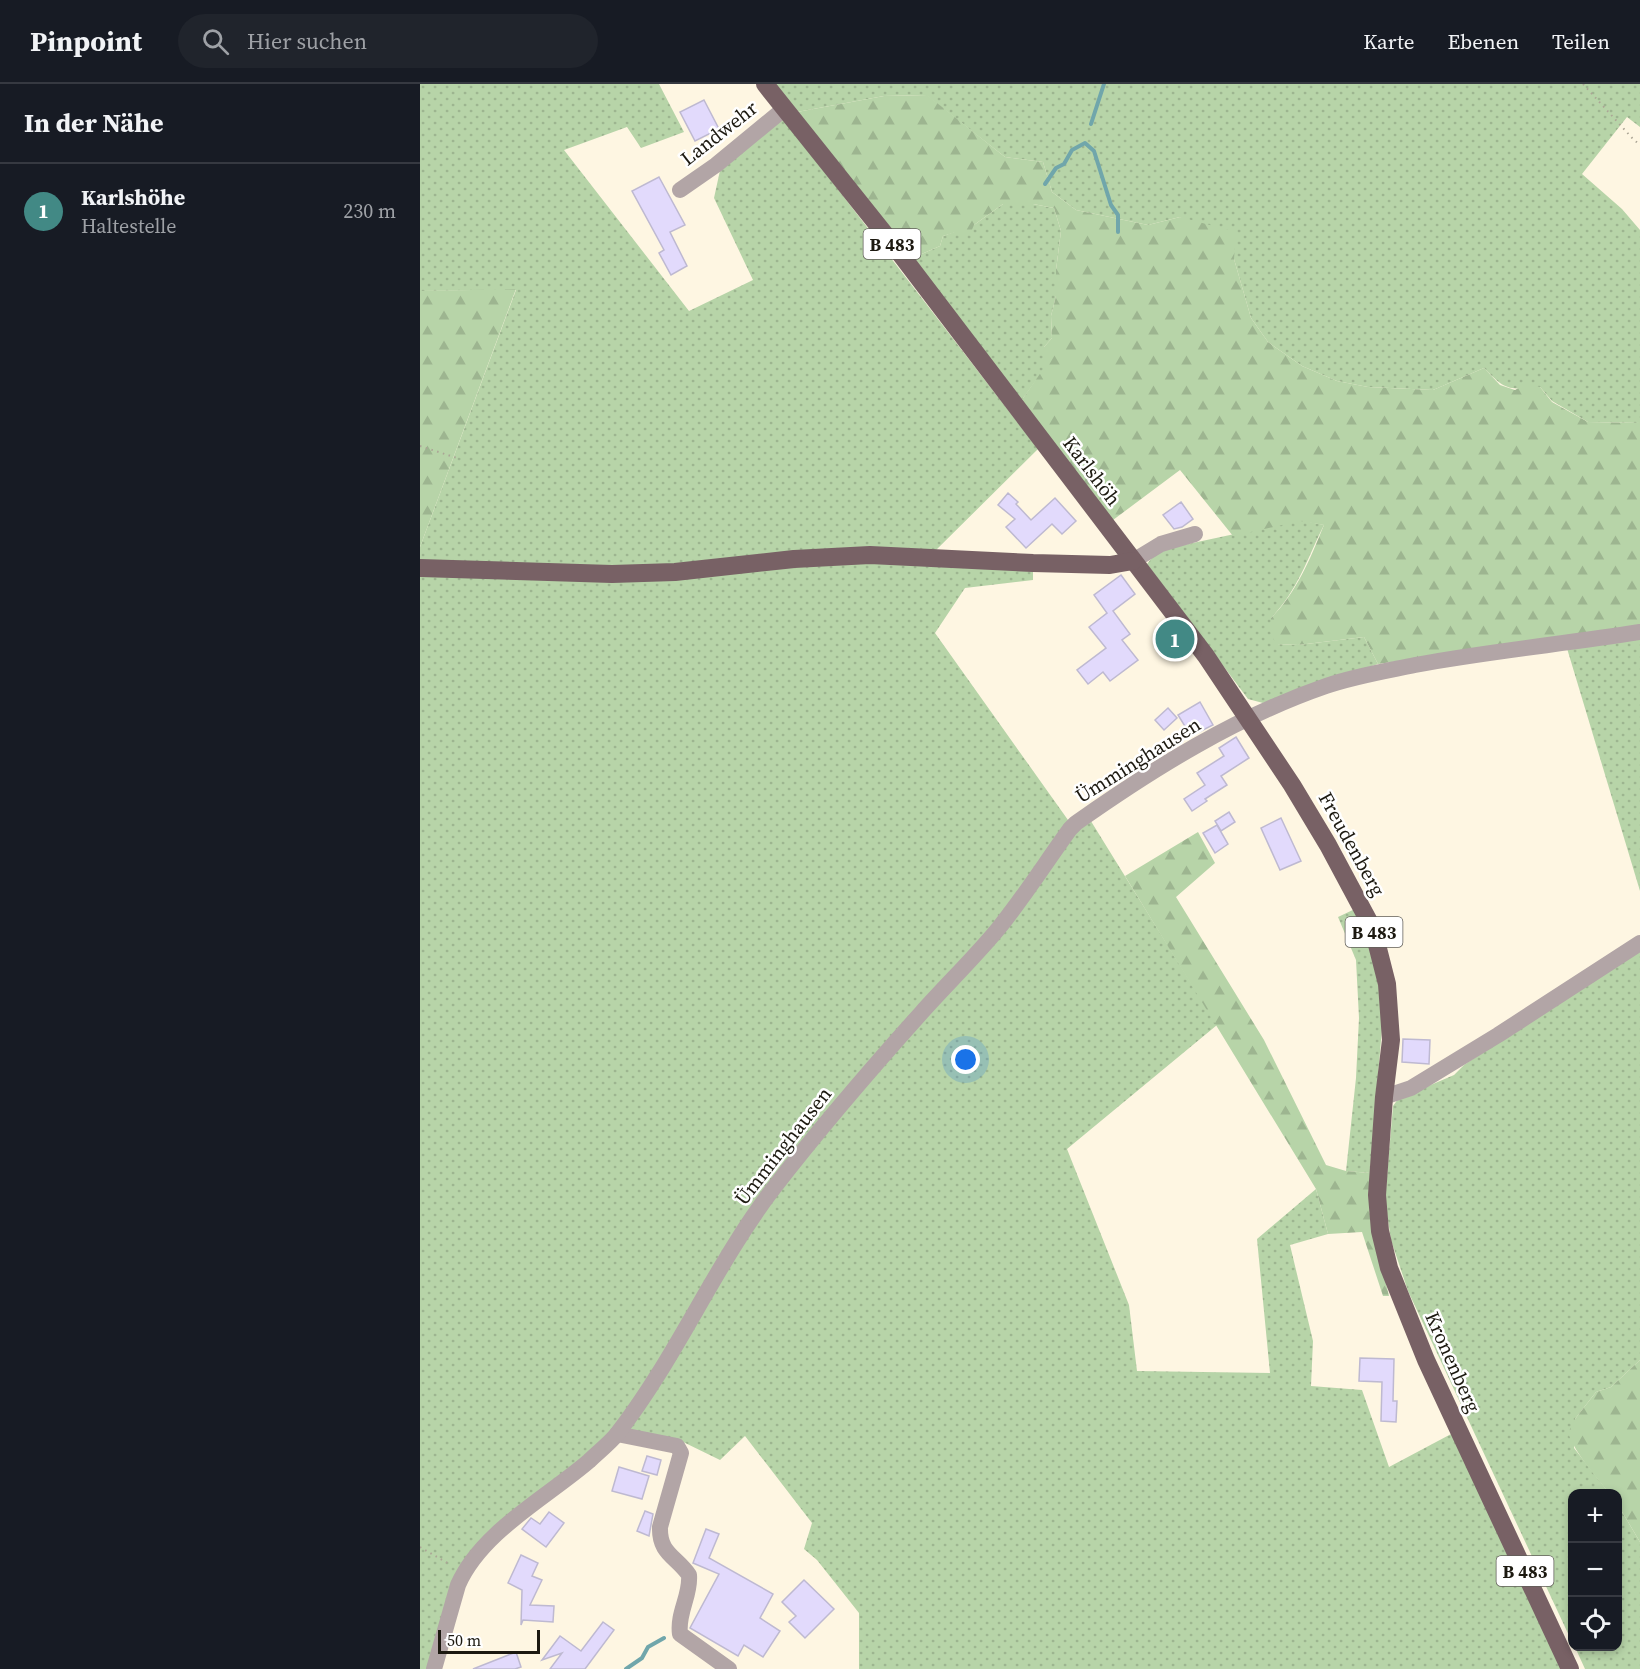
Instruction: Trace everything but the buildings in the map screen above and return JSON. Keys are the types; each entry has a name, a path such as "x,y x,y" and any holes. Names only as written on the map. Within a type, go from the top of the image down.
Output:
{"main road":[{"name":"B 483","path":"765,84 784,109"},
{"name":"Karlshöh","path":"784,109 891,243 1133,561"},
{"path":"420,568 612,574 675,572 829,556 870,555 1110,565 1133,561"},
{"name":"Freudenberg","path":"1133,561 1206,656 1293,785 1328,844 1373,929 1384,968 1389,1000 1391,1040 1384,1097 1377,1195 1380,1231 1389,1268"},
{"name":"Kronenberg","path":"1389,1268 1426,1360 1570,1669"}],"street":[{"name":"Landwehr","path":"680,190 716,165 784,109"},
{"path":"1133,561 1161,544 1195,534"},
{"name":"Ümminghausen","path":"434,1669 458,1585 478,1553 513,1520 583,1466 617,1434 670,1356 729,1255 772,1191 861,1080 996,931 1020,901 1070,829 1137,781 1248,717 1328,685 1472,655 1640,632"},
{"path":"1384,1097 1411,1088 1498,1035 1640,942"},
{"path":"617,1434 677,1446 681,1453 660,1527 659,1539 664,1549 689,1575 690,1584 679,1625 680,1634 729,1669"}],"path":[{"path":"1583,84 1640,144"},
{"path":"420,446 457,458"},
{"path":"420,1547 464,1573"}],"green space":[{"path":"420,84 659,84 684,132 641,148 627,127 564,150 689,311 753,280 714,198 721,166 783,118 1038,449 932,554 674,570 420,563 420,547 516,290 420,291"},
{"path":"774,84 1640,84 1640,127 1627,117 1582,174 1622,209 1640,230 1640,423 1588,422 1552,401 1540,387 1521,389 1503,385 1484,368 1433,390 1368,387 1337,381 1302,366 1268,342 1251,318 1234,259 1180,217 1148,225 1076,210 1052,192 1043,162 1005,157 926,95 884,96 797,112"},
{"path":"927,95 1005,157 1043,162 1052,192 1076,210 1148,225 1180,217 1236,232 1234,259 1251,318 1268,342 1302,366 1337,381 1368,387 1433,390 1484,368 1500,385 1515,390 1526,384 1540,387 1552,402 1588,422 1640,423 1640,627 1378,664 1364,637 1298,645 1276,644 1270,631 1271,618 1296,586 1324,525 1300,521 1233,536 1180,470 1113,520 1021,401 1044,368 1044,347 1052,338 1051,316 1056,296 1056,270 1061,231 1054,208 1033,204 1003,204 974,225 970,234 956,232 943,236 940,246 910,259 797,112 884,96"},
{"path":"1003,204 1033,204 1054,208 1061,231 1056,270 1056,296 1051,316 1052,338 1044,347 1045,368 1021,401 910,259 940,246 943,236 974,225"},
{"path":"516,289 420,547 420,291"},
{"path":"1300,520 1324,525 1295,585 1271,618 1277,644 1298,645 1364,637 1378,664 1263,703 1248,699 1147,564 1155,554 1174,547"},
{"path":"794,559 1033,563 1033,580 965,588 935,633 1068,820 1089,818 1217,1025 1067,1149 1129,1305 1137,1371 1270,1373 1257,1239 1316,1189 1328,1234 1290,1245 1313,1341 1311,1386 1362,1390 1389,1467 1453,1433 1562,1669 859,1669 859,1613 817,1560 804,1549 812,1523 745,1436 720,1460 677,1439 617,1434 478,1553 434,1669 420,1669 420,568 512,571"},
{"path":"1640,636 1640,891 1566,645"},
{"path":"1198,832 1215,863 1176,897 1264,1040 1326,1165 1346,1171 1370,1173 1373,1229 1389,1296 1383,1296 1362,1232 1328,1234 1316,1189 1125,876"},
{"path":"1357,908 1379,969 1382,1028 1370,1173 1346,1171 1356,1078 1359,1018 1356,960 1338,917"},
{"path":"1640,947 1640,1360 1611,1387 1596,1392 1575,1419 1574,1448 1606,1489 1568,1489 1568,1633 1408,1291 1391,1240 1385,1200 1393,1106 1398,1099 1454,1075 1464,1065"},
{"path":"1640,1360 1640,1542 1622,1512 1622,1489 1606,1489 1581,1457 1568,1433 1575,1419 1596,1392 1611,1387"},
{"path":"1622,1512 1640,1542 1640,1669 1585,1669 1577,1651 1622,1651"}],"waterway":[{"path":"1091,124 1104,84"},
{"path":"1045,184 1056,168 1064,164 1072,150 1085,143 1094,151 1111,205 1118,215 1118,232"},
{"path":"626,1669 642,1658 648,1647 664,1638"}],"place":[{"name":"Karlshöhe","path":"1175,639"}]}
